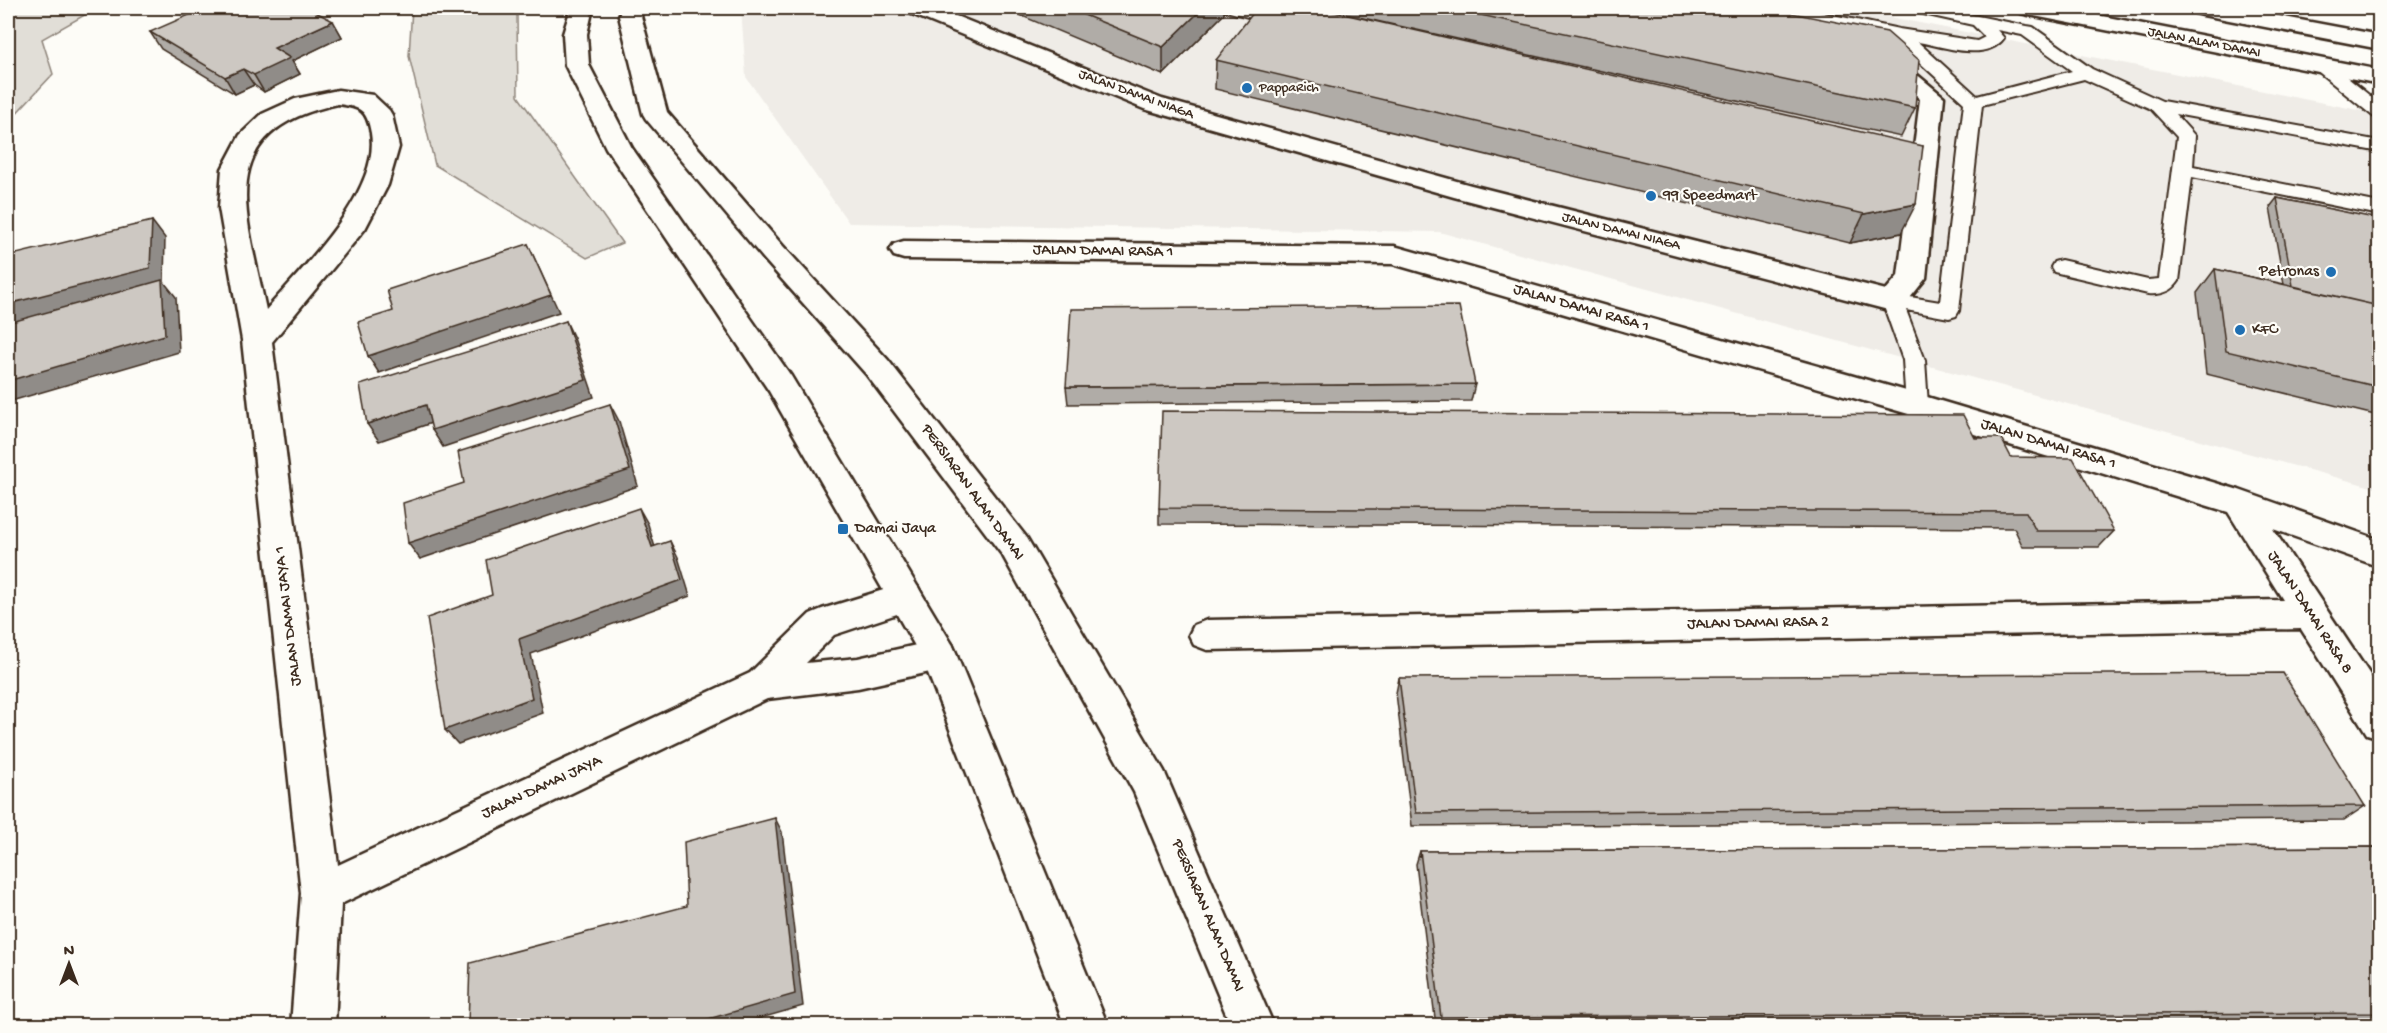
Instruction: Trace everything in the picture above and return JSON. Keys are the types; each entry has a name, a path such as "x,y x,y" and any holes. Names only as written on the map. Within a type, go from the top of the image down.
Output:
{"street":[{"path":"582,8 575,34 577,65 619,148 780,384 939,655 1087,1026"},
{"name":"PERSIARAN ALAM DAMAI","path":"633,8 630,16 655,114 773,252 877,367 1015,547 1150,783 1253,1026"},
{"name":"JALAN DAMAI NIAGA","path":"917,8 1153,104 1463,191 1892,301"},
{"name":"JALAN ALAM DAMAI","path":"2029,8 2379,77"},
{"path":"2204,8 2379,42"},
{"path":"1753,16 1853,35 1932,97 1917,170 1912,278 1892,301"},
{"name":"JALAN DAMAI JAYA 1","path":"257,340 355,222 375,185 386,147 380,116 364,100 338,97 304,104 271,119 249,140 235,169 232,208 257,340 321,893 313,1026"},
{"name":"JALAN DAMAI RASA 1","path":"904,250 1394,255 1917,405 2238,503 2379,554"},
{"name":"JALAN DAMAI RASA 8","path":"2238,503 2379,722"},
{"name":"JALAN DAMAI JAYA","path":"763,684 822,624 906,597"},
{"name":"JALAN DAMAI RASA 2","path":"1207,635 2309,614"},
{"name":"JALAN DAMAI JAYA","path":"321,893 763,684 858,673 939,655"}],"lane":[{"path":"1232,8 1303,26"},
{"path":"1779,8 1899,34 1980,47 1996,38 1979,21"},
{"path":"1916,8 2028,31 2086,73 2157,105 2379,147"},
{"path":"1899,34 1973,102"},
{"path":"2321,65 2379,113"},
{"path":"1973,102 2086,73"},
{"path":"1892,301 1949,311 1973,102"},
{"path":"2061,267 2148,287 2158,288 2169,281 2186,136 2157,105"},
{"path":"2183,170 2379,209"},
{"path":"1892,301 1914,360 1917,405"}],"shaded area":[{"path":"8,8 97,8 42,39 53,74 8,122"},
{"path":"412,8 520,8 517,13 518,96 622,243 587,258 435,165 409,56"},
{"path":"741,8 1844,8 2379,114 2379,489 1439,232 849,223 746,77"}],"building":[{"path":"205,8 308,8 333,21 274,48 290,58 254,75 243,69 225,77 150,32"},
{"path":"1067,8 1203,8 1163,47"},
{"path":"1257,8 1317,8 1923,146 1916,204 1864,214 1216,60"},
{"path":"1448,8 1766,8 1887,32 1919,60 1915,108"},
{"name":"Petronas","path":"2277,198 2379,219 2379,306 2293,286"},
{"path":"152,221 150,268 8,304 8,256"},
{"path":"528,244 551,295 368,356 358,322 393,311 387,290"},
{"path":"2215,269 2379,306 2379,387 2226,351"},
{"path":"162,280 165,335 8,381 8,323"},
{"path":"1459,306 1475,384 1066,387 1071,309"},
{"path":"566,321 586,380 432,430 426,405 367,424 360,385"},
{"path":"610,404 630,470 408,543 403,503 464,483 458,452"},
{"path":"1162,411 1963,415 1975,438 2001,438 2011,457 2073,458 2114,531 2036,531 2026,512 1159,508"},
{"path":"639,508 652,547 670,541 682,580 519,639 532,698 445,730 427,618 492,595 486,560"},
{"path":"2283,673 2365,806 1416,813 1399,678"},
{"path":"775,818 795,994 684,1026 468,1026 470,963 687,906 684,842"},
{"path":"2379,847 2379,1013 1441,1017 1420,851"}],"place":[{"name":"PappaRich","path":"1247,88"},
{"name":"99 Speedmart","path":"1651,196"},
{"name":"Petronas","path":"2331,272"},
{"name":"KFC","path":"2240,330"},
{"name":"Damai Jaya","path":"843,529"}]}
